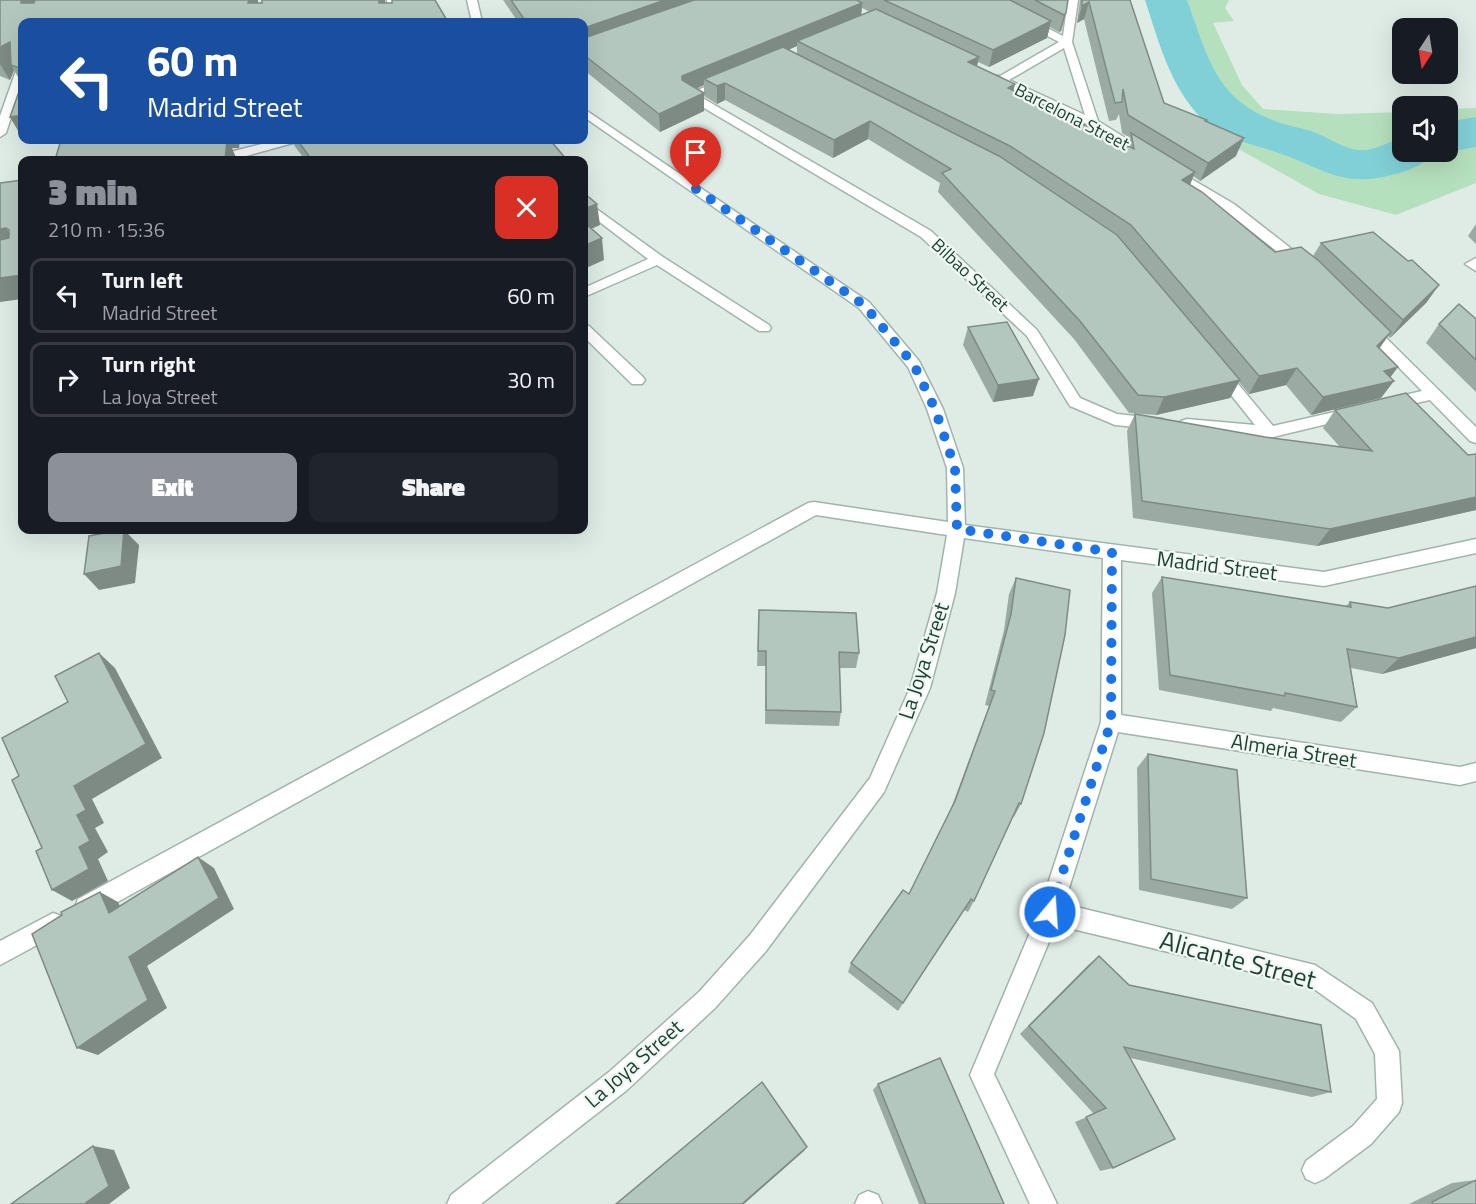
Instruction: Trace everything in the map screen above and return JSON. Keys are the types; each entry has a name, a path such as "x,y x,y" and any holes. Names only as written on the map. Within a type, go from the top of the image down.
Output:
{"street":[{"path":"391,18 392,0"},
{"path":"472,0 476,18"},
{"path":"984,0 1067,42"},
{"path":"1073,0 1067,42 1093,123"},
{"path":"1001,80 1067,42"},
{"name":"Barcelona Street","path":"980,70 1093,123 1229,207 1315,274"},
{"name":"Bilbao Street","path":"741,75 690,96 926,234 1032,333 1075,402 1115,419 1269,432 1433,394"},
{"path":"0,133 18,80"},
{"name":"La Joya Street","path":"460,1204 618,1081 707,1000 758,942 877,785 920,688 946,593 957,529 955,468 935,409 914,365 864,305 588,115"},
{"path":"215,156 276,144"},
{"path":"264,148 270,156"},
{"path":"588,207 658,260 764,328"},
{"path":"588,291 658,260"},
{"path":"1354,314 1476,437"},
{"path":"588,333 637,380"},
{"path":"1209,358 1269,432"},
{"name":"Madrid Street","path":"0,954 814,508 1112,552 1324,579 1476,546"},
{"path":"1044,1204 982,1075 1050,912 1111,722 1112,552"},
{"name":"Almeria Street","path":"1111,722 1460,776 1476,772"},
{"name":"Alicante Street","path":"1050,912 1316,976 1364,1011 1387,1051 1390,1103 1362,1135 1314,1170"}],"green space":[{"path":"1148,0 1229,0 1225,8 1234,21 1213,23 1242,85 1263,109 1338,114 1392,112 1392,162 1458,162 1458,109 1476,108 1476,183 1396,215 1319,194 1212,134 1172,70"}],"building":[{"path":"0,0 21,0 21,3 34,3 35,0 249,0 248,3 262,3 262,0 379,0 379,3 392,3 392,0 435,0 446,18 18,18 18,68 11,65 10,42 2,46 0,52"},
{"path":"511,0 665,0 588,27 588,18 523,18"},
{"path":"694,0 857,0 862,3 682,76 682,80 704,93 659,114 588,58 588,37"},
{"path":"884,0 1010,0 1051,21 993,50"},
{"path":"1035,0 1068,0 1066,13 1064,15"},
{"path":"1082,0 1130,0 1164,103 1244,138 1208,163 1128,115 1123,89 1122,102 1115,103 1089,2 1082,6"},
{"path":"876,9 979,57 968,62 1015,84 1008,88 1134,149 1131,133 1195,172 1182,180 1202,192 1275,252 1301,247 1319,261 1391,332 1377,346 1398,367 1384,371 1394,381 1323,397 1297,368 1259,376 1131,225 1010,146 797,41"},
{"path":"783,47 999,156 1117,235 1240,380 1164,397 1138,395 1080,321 942,173 951,169 870,121 834,140 725,83 717,86 704,79"},
{"path":"18,94 18,116 10,117"},
{"path":"60,144 227,144 225,156 56,156"},
{"path":"300,144 553,144 564,156 309,156"},
{"path":"18,181 18,276 0,278 0,240 9,238 9,230 0,229 0,183"},
{"path":"588,196 597,204 588,207"},
{"path":"588,226 602,238 588,244"},
{"path":"1373,232 1408,261 1412,260 1439,285 1403,320 1321,243"},
{"path":"1459,304 1476,319 1476,360 1439,324"},
{"path":"1007,322 1039,379 998,385 968,327"},
{"path":"1406,393 1468,455 1476,454 1476,497 1330,529 1142,501 1135,414 1265,437 1372,451 1335,410"},
{"path":"124,534 121,566 84,574 89,536"},
{"path":"1162,577 1351,607 1350,602 1388,608 1476,586 1476,637 1399,658 1347,649 1357,707 1170,675"},
{"path":"1016,578 1070,590 1065,635 1044,733 1021,804 1019,803 974,901 971,899 903,1003 851,963 903,890 909,894 955,801 995,691 991,690 1011,614"},
{"path":"759,610 856,613 859,653 839,652 841,712 766,710 766,651 758,651"},
{"path":"99,653 146,744 74,786 86,810 77,815 90,841 79,847 89,869 52,890 36,851 42,848 12,780 19,776 2,738 68,702 55,676"},
{"path":"1148,754 1237,770 1247,898 1151,879"},
{"path":"198,857 219,898 129,957 148,1000 77,1048 32,934 62,915 61,912 100,892 109,913"},
{"path":"1099,956 1129,985 1321,1025 1331,1092 1124,1047 1175,1139 1113,1168 1086,1117 1106,1108 1029,1026"},
{"path":"940,1058 1004,1204 926,1204 878,1084"},
{"path":"762,1082 807,1147 742,1204 616,1204"},
{"path":"93,1146 109,1186 84,1204 11,1204"},
{"path":"1476,1180 1476,1204 1433,1204 1432,1202"}],"waterway":[{"path":"1166,0 1181,44 1200,87 1227,117 1256,131 1295,142 1353,165 1376,164 1392,158"},
{"path":"1458,135 1476,132"}],"route":[{"path":"696,189 864,305 914,365 935,409 955,468 957,529 1112,552 1111,722 1050,912"}]}
